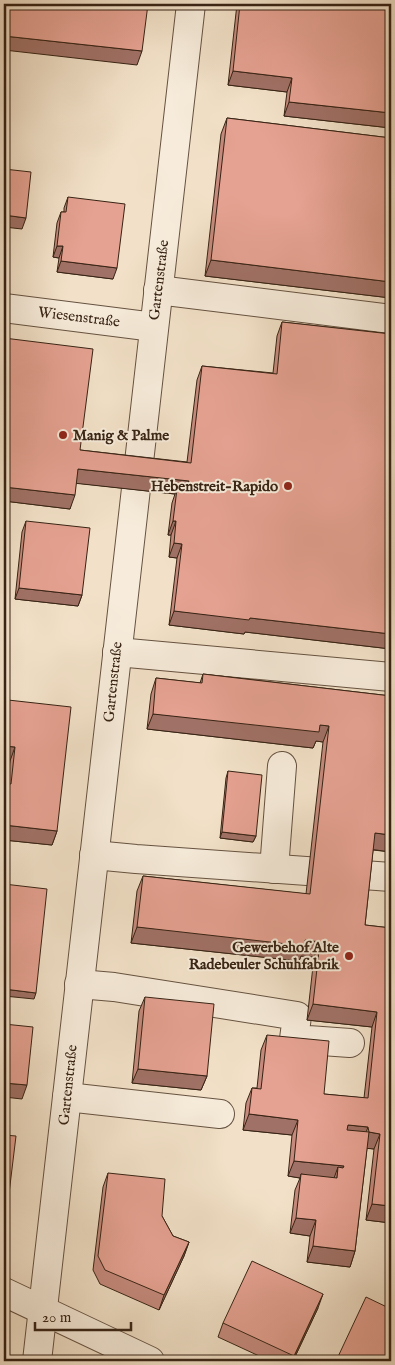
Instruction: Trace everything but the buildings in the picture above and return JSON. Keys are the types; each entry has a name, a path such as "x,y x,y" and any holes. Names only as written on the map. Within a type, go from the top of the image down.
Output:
{"street":[{"name":"Gartenstraße","path":"37,1361 191,4"},
{"path":"158,290 391,318"},
{"name":"Wiesenstraße","path":"4,308 154,327"},
{"path":"117,652 391,677"},
{"path":"274,869 282,766"},
{"path":"94,855 136,860 391,877"},
{"path":"79,984 114,987 297,1016 294,1038 350,1043"},
{"path":"67,1097 220,1114"},
{"path":"4,1292 150,1361"}],"place":[{"name":"Manig & Palme","path":"63,435"},
{"name":"Hebenstreit-Rapido","path":"288,486"},
{"name":"Gewerbehof Alte Radebeuler Schuhfabrik","path":"349,956"}]}
